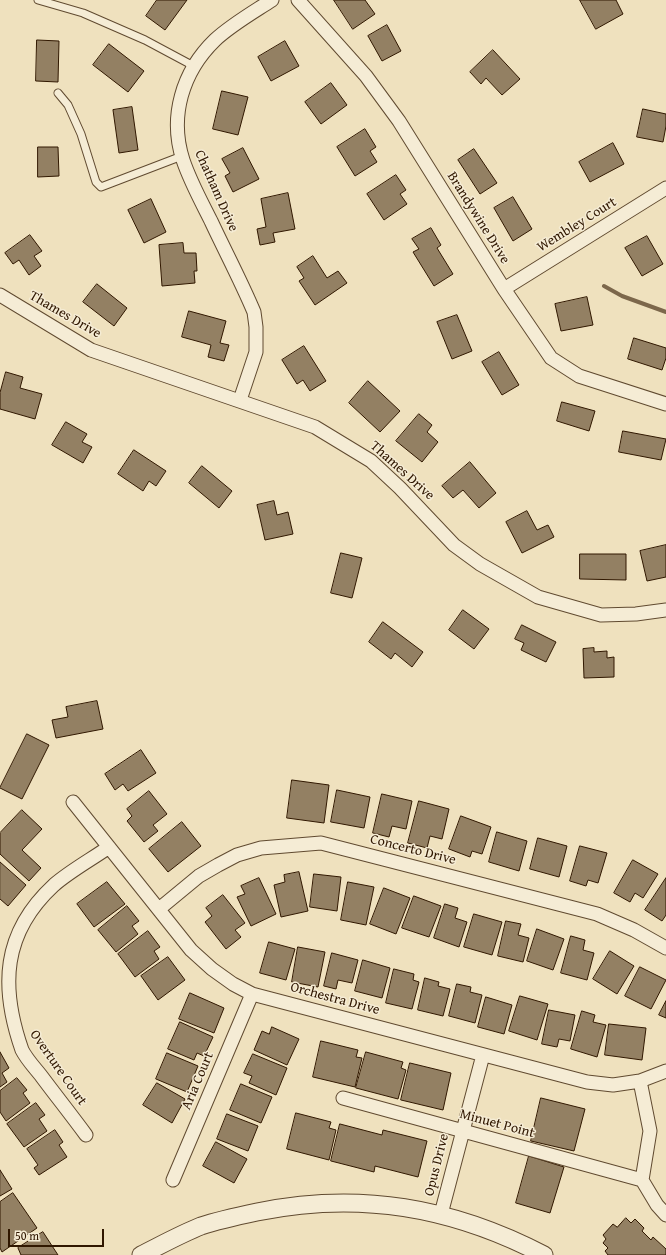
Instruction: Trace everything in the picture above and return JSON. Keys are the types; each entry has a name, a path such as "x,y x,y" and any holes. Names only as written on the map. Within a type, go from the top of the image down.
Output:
{"street":[{"name":"Chatham Drive","path":"240,400 256,352 254,312 192,182 182,156 178,124 179,103 184,85 203,53 228,29 272,0"},
{"name":"Brandywine Drive","path":"298,0 366,76 399,121 504,289 551,358 579,376 666,404"},
{"name":"Wembley Court","path":"504,289 666,188"},
{"name":"Thames Drive","path":"0,295 91,350 315,427 371,461 400,488 454,544 480,564 538,597 601,615 636,614 666,610"},
{"name":"Orchestra Drive","path":"74,802 191,950 233,984 252,994 587,1082 613,1085 640,1081 666,1071"},
{"name":"Concerto Drive","path":"159,909 199,876 237,855 261,848 321,843 597,914 634,930 666,948"},
{"name":"Overture Court","path":"86,1135 23,1052 13,1032 3,994 4,962 16,931 33,907 55,884 109,847"},
{"name":"Aria Court","path":"173,1180 252,994"},
{"name":"Opus Drive","path":"441,1214 483,1055"},
{"path":"640,1081 650,1130 642,1180 657,1205 666,1215"},
{"name":"Minuet Point","path":"343,1098 642,1180"},
{"path":"141,1255 202,1226 236,1216 279,1208 320,1204 372,1204 441,1214 494,1232 544,1255"}],"lane":[{"path":"38,0 83,13 145,40 188,63 193,68"},
{"path":"58,93 68,105 81,134 96,182 101,187 182,156"}],"building":[{"path":"157,0 187,0 165,30 146,16"},
{"path":"334,0 365,0 375,14 353,29"},
{"path":"580,0 616,0 623,14 596,29"},
{"path":"387,25 401,51 382,61 368,36"},
{"path":"37,40 59,41 58,82 36,81"},
{"path":"285,41 299,66 271,81 258,57"},
{"path":"109,44 144,71 128,92 93,65"},
{"path":"493,50 520,79 502,95 486,78 481,84 470,72"},
{"path":"331,83 347,105 321,124 305,102"},
{"path":"222,91 248,97 238,135 213,129"},
{"path":"132,107 138,150 119,153 113,110"},
{"path":"643,109 666,114 666,126 663,142 637,137"},
{"path":"365,129 376,147 370,151 377,162 355,176 337,147"},
{"path":"613,143 624,164 590,182 579,162"},
{"path":"38,147 58,147 59,176 38,177"},
{"path":"243,148 259,179 233,192 225,176 230,173 222,159"},
{"path":"474,149 497,183 480,194 458,160"},
{"path":"396,175 406,190 400,194 407,204 384,220 367,194"},
{"path":"288,193 295,229 273,233 275,242 260,245 257,229 266,227 261,199"},
{"path":"513,197 532,229 513,241 494,208"},
{"path":"151,199 166,232 144,243 128,210"},
{"path":"431,228 441,245 437,248 453,274 434,286 413,252 419,249 412,239"},
{"path":"30,235 42,251 34,256 41,266 29,275 19,260 13,264 5,253"},
{"path":"647,236 663,264 642,276 625,248"},
{"path":"183,243 184,253 196,253 197,271 194,271 195,283 162,286 159,245"},
{"path":"313,256 327,278 338,271 347,283 315,305 299,281 304,278 297,267"},
{"path":"97,284 127,308 114,326 83,302"},
{"path":"587,297 593,325 561,331 555,304"},
{"path":"189,311 226,321 220,343 229,345 224,361 208,357 211,345 182,337"},
{"path":"457,315 472,351 452,359 437,322"},
{"path":"634,338 666,348 666,358 662,370 628,359"},
{"path":"304,346 326,381 310,391 303,380 297,384 282,360"},
{"path":"499,352 519,385 502,395 482,362"},
{"path":"6,372 23,377 20,388 42,394 35,419 0,409 0,393"},
{"path":"368,381 400,411 380,432 349,403"},
{"path":"562,402 595,411 589,431 557,421"},
{"path":"419,414 432,425 427,432 438,442 422,462 396,441"},
{"path":"66,422 87,434 82,442 92,447 83,463 52,445"},
{"path":"623,431 666,439 661,460 619,452"},
{"path":"134,450 166,471 156,486 149,481 143,491 118,474"},
{"path":"470,462 496,493 479,508 463,490 453,498 442,486"},
{"path":"202,466 232,491 219,508 189,483"},
{"path":"274,501 277,515 288,512 293,534 265,540 257,505"},
{"path":"527,511 537,530 548,525 554,537 522,553 506,522"},
{"path":"666,545 666,577 647,581 640,551"},
{"path":"341,553 362,558 352,598 331,593"},
{"path":"580,554 626,554 626,580 580,579"},
{"path":"463,610 489,629 474,649 449,630"},
{"path":"383,622 423,652 412,667 395,653 391,659 369,642"},
{"path":"522,625 556,642 546,662 521,650 524,643 515,639"},
{"path":"594,648 594,652 607,651 607,658 614,657 614,677 584,678 583,649"},
{"path":"97,701 103,729 56,738 52,720 68,717 66,707"},
{"path":"27,734 49,745 22,799 0,788"},
{"path":"141,750 156,773 128,791 123,784 115,790 105,774"},
{"path":"292,780 329,785 324,823 287,818"},
{"path":"337,790 370,797 364,828 331,822"},
{"path":"149,791 167,814 153,825 158,831 144,842 127,821 132,816 127,809"},
{"path":"382,794 412,801 406,829 392,826 389,837 373,833"},
{"path":"419,801 449,809 442,839 430,836 427,848 408,843"},
{"path":"22,810 42,829 22,850 41,868 29,881 0,854 0,833"},
{"path":"461,816 491,827 482,854 472,851 470,857 449,849"},
{"path":"182,822 201,846 168,872 149,849"},
{"path":"497,832 527,841 519,871 489,862"},
{"path":"538,838 567,846 559,877 530,869"},
{"path":"580,846 607,853 598,883 588,880 586,886 570,881"},
{"path":"633,860 658,874 643,898 635,893 630,902 614,893"},
{"path":"0,862 26,885 8,906 0,899"},
{"path":"299,872 308,911 281,917 274,885 285,882 284,875"},
{"path":"314,874 341,877 337,911 310,907"},
{"path":"259,878 276,914 251,926 237,897 245,894 241,886"},
{"path":"666,878 666,915 662,921 645,910"},
{"path":"107,882 125,904 94,927 77,904"},
{"path":"348,882 374,887 366,925 341,920"},
{"path":"384,888 410,898 396,934 370,924"},
{"path":"223,895 245,923 235,930 241,937 226,949 205,922 212,916 206,908"},
{"path":"414,896 441,906 429,937 402,928"},
{"path":"445,904 458,908 455,918 467,922 459,947 434,938"},
{"path":"127,906 139,921 132,926 138,934 116,952 98,930"},
{"path":"474,914 502,922 492,955 464,947"},
{"path":"506,921 521,924 518,935 529,938 523,962 498,956"},
{"path":"537,929 564,939 553,970 527,961"},
{"path":"148,931 160,947 154,951 159,959 135,977 118,954"},
{"path":"571,936 585,940 583,950 594,953 587,980 561,973"},
{"path":"269,942 295,949 286,980 260,973"},
{"path":"298,947 325,952 318,987 292,982"},
{"path":"610,951 634,966 617,994 593,979"},
{"path":"332,953 358,960 352,983 338,980 336,989 324,986"},
{"path":"168,957 185,980 158,1000 141,976"},
{"path":"363,960 390,968 382,998 355,991"},
{"path":"640,967 666,980 651,1009 625,996"},
{"path":"394,969 414,974 413,980 419,982 412,1009 386,1003"},
{"path":"425,978 439,982 438,986 450,989 443,1016 418,1010"},
{"path":"457,984 471,987 470,992 482,995 475,1023 449,1016"},
{"path":"190,993 224,1008 214,1033 179,1019"},
{"path":"520,996 548,1004 537,1040 509,1031"},
{"path":"486,997 512,1005 504,1034 478,1027"},
{"path":"666,1001 666,1018 659,1015"},
{"path":"549,1010 575,1015 570,1041 559,1039 557,1047 542,1044"},
{"path":"582,1011 595,1015 593,1022 606,1025 597,1057 571,1049"},
{"path":"180,1022 213,1037 204,1056 197,1053 194,1060 168,1049"},
{"path":"609,1024 646,1028 642,1060 605,1055"},
{"path":"272,1027 299,1039 287,1065 254,1050 262,1031 269,1034"},
{"path":"321,1041 358,1050 356,1057 362,1058 355,1087 313,1077"},
{"path":"0,1052 9,1068 2,1073 7,1082 0,1087"},
{"path":"366,1052 403,1062 401,1068 406,1070 398,1099 356,1088"},
{"path":"167,1053 198,1066 187,1092 156,1079"},
{"path":"253,1054 287,1068 276,1095 249,1083 252,1076 244,1073"},
{"path":"410,1063 451,1073 443,1110 401,1100"},
{"path":"17,1078 27,1090 23,1093 30,1103 6,1121 0,1112 0,1091"},
{"path":"157,1083 185,1099 172,1123 143,1105"},
{"path":"241,1084 272,1097 261,1123 230,1110"},
{"path":"541,1098 585,1109 574,1151 531,1141"},
{"path":"36,1103 45,1115 39,1119 47,1131 24,1147 7,1124"},
{"path":"296,1113 331,1122 329,1128 336,1130 329,1160 287,1149"},
{"path":"227,1114 258,1126 248,1151 217,1139"},
{"path":"340,1124 382,1135 383,1130 427,1141 418,1177 375,1166 374,1172 331,1161"},
{"path":"55,1130 63,1142 59,1145 67,1157 39,1175 34,1168 38,1165 27,1149"},
{"path":"216,1142 247,1159 234,1183 203,1166"},
{"path":"529,1156 564,1167 550,1213 516,1203"},
{"path":"0,1170 12,1189 0,1196"},
{"path":"13,1193 37,1228 2,1252 0,1248 0,1202"},
{"path":"626,1218 631,1223 635,1219 644,1228 642,1231 651,1240 653,1237 666,1249 666,1255 608,1255 605,1251 608,1248 603,1243 606,1239 603,1235 613,1224 617,1227"},
{"path":"43,1232 58,1255 21,1255 18,1248"}],"waterway":[{"path":"604,286 622,296 666,312"}]}
